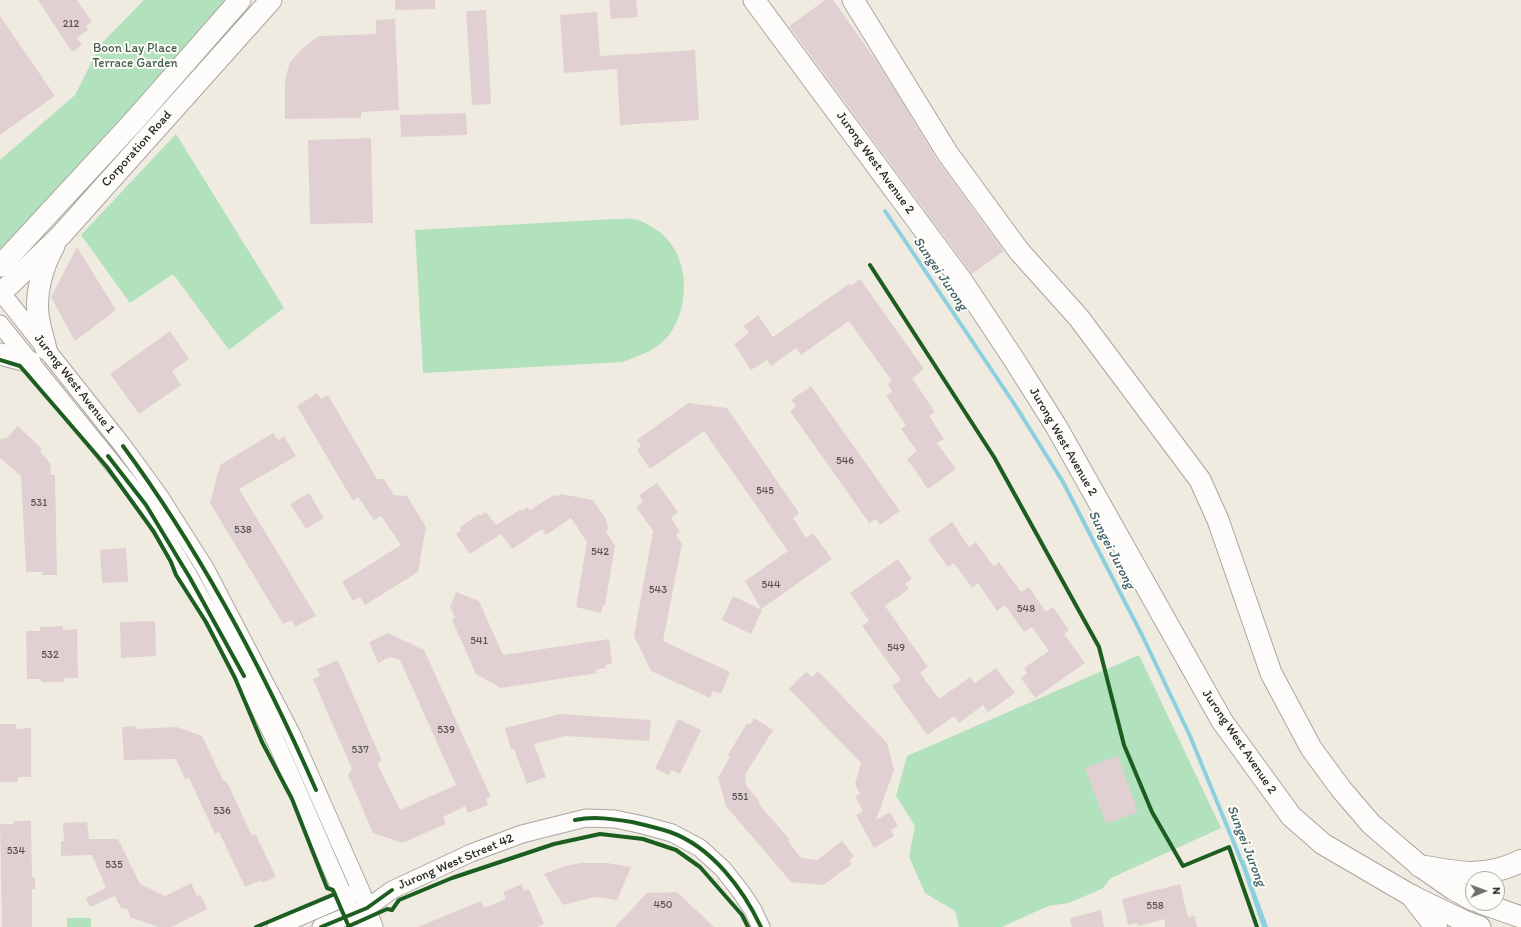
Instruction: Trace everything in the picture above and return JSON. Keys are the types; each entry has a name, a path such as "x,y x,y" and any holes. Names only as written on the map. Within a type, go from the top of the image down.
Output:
{"highway":[{"path":"1420,866 1458,873 1479,874 1505,869 1521,861"},
{"path":"1412,896 1436,927"}],"main road":[{"name":"Corporation Road","path":"0,266 134,121 240,0"},
{"name":"Jurong West Avenue 2","path":"754,0 962,281 1014,358 1056,426 1222,721 1263,780 1291,816 1323,844 1412,896 1480,927"},
{"path":"853,0 948,154 1019,251 1079,318 1200,480 1218,520 1271,673 1298,726 1319,760 1366,818 1420,866 1465,896"},
{"name":"Corporation Road","path":"1,293 61,235 265,2"},
{"path":"46,349 38,320 38,289 50,254 61,235"},
{"path":"0,354 30,362"},
{"path":"1501,911 1521,917"}],"street":[{"name":"Jurong West Avenue 1","path":"1,293 160,497 205,568 293,737 353,894 359,916 374,927"},
{"name":"Jurong West Avenue 1","path":"0,324 146,505 190,578 244,676 353,894"},
{"name":"Jurong West Street 42","path":"321,927 359,916 392,890 471,853 522,834 586,818 615,819 672,833 700,848 723,869 741,892 753,910 761,927"},
{"name":"Jurong West Street 42","path":"353,894 392,890"},
{"path":"276,927 353,894"}],"green space":[{"name":"Boon Lay Place Terrace Garden","path":"144,0 228,0 228,7 114,126 0,254 0,160 75,95 101,44"},
{"path":"176,134 284,308 229,350 173,274 130,303 81,235"},
{"path":"635,219 652,227 664,236 674,248 680,262 684,292 682,307 677,322 669,335 659,345 641,355 622,362 423,373 415,230"},
{"path":"1139,655 1221,828 1111,878 1102,889 1068,903 1048,906 1002,927 959,927 955,911 925,893 909,857 915,826 896,796 907,756"},
{"path":"67,918 91,918 91,927 67,927"}],"water":[{"name":"Sungei Jurong","path":"1244,860 1268,927 1262,927 1240,862"}],"building":[{"path":"38,0 77,0 92,22 86,26 88,30 77,38 82,45 72,52"},
{"path":"395,0 435,0 435,9 395,10"},
{"path":"609,0 636,0 638,17 611,19"},
{"path":"825,0 833,0 880,66 938,161 1004,251 972,274 789,26"},
{"path":"486,10 491,104 472,105 466,11"},
{"path":"597,12 600,56 695,50 699,120 620,125 617,69 564,73 560,15"},
{"path":"0,16 55,96 0,135"},
{"path":"395,19 399,110 361,112 361,118 285,119 285,82 287,72 290,62 304,47 319,36 376,34 376,20"},
{"path":"466,113 467,135 401,137 400,115"},
{"path":"371,138 373,223 310,224 308,140"},
{"path":"77,247 116,310 75,341 51,297"},
{"path":"860,279 924,369 912,378 935,412 929,416 944,439 937,443 956,469 928,489 907,459 917,451 901,429 906,425 886,396 892,392 888,384 892,381 849,321 801,355 796,348 771,366 767,360 751,370 734,344 749,333 744,326 758,315 773,337 849,284 851,286"},
{"path":"170,331 189,359 172,371 181,385 139,414 110,374"},
{"path":"811,386 900,511 880,525 876,519 869,523 790,411 796,406 791,400"},
{"path":"317,393 321,399 328,395 377,479 384,479 394,495 407,496 426,527 418,572 365,605 360,597 353,601 342,582 401,545 381,516 374,520 358,497 353,501 297,406"},
{"path":"688,403 727,408 799,513 793,518 806,538 813,533 832,559 761,609 745,581 788,551 704,431 650,469 637,450 641,446 637,440"},
{"path":"18,426 42,449 40,452 50,463 51,475 55,475 57,575 43,575 42,572 26,572 21,476 0,458 0,439 7,438"},
{"path":"273,433 278,440 284,436 296,456 239,489 316,616 295,627 292,620 283,624 210,503 220,465"},
{"path":"657,483 678,512 671,518 680,532 676,535 682,544 663,641 730,672 721,694 713,691 710,698 651,671 634,636 653,531 636,507 643,502 639,495"},
{"path":"309,493 324,518 306,529 290,504"},
{"path":"561,494 593,500 607,521 606,522 609,528 606,531 615,546 605,605 603,605 601,613 576,607 587,542 571,518 546,535 542,529 512,549 501,534 470,554 456,534 461,530 460,527 479,514 480,516 486,512 496,525 521,509 522,511 527,507 530,510 554,495 556,497"},
{"path":"952,522 969,547 976,542 994,567 999,562 1021,592 1029,587 1046,612 1053,607 1069,630 1064,634 1085,663 1035,698 1021,678 1027,673 1024,668 1049,651 1032,627 1024,632 1005,605 997,611 978,583 972,588 954,563 948,567 928,539"},
{"path":"126,548 128,582 102,583 100,550"},
{"path":"898,559 912,579 905,584 909,589 885,606 928,667 920,673 939,699 970,677 975,683 996,668 1015,693 988,712 983,705 959,723 954,716 927,735 892,686 901,680 862,626 869,621 850,593"},
{"path":"456,592 479,601 503,655 609,639 612,664 605,665 606,668 596,669 597,673 501,688 476,674 452,620 455,618 450,607"},
{"path":"733,596 762,610 751,634 722,620"},
{"path":"155,621 156,656 121,658 120,622"},
{"path":"63,626 63,630 77,629 78,678 64,678 64,682 41,682 41,679 27,679 26,631 40,631 40,627"},
{"path":"388,633 424,650 491,797 486,799 488,805 468,813 465,806 443,817 446,824 402,843 373,833 348,775 352,769 313,679 320,676 317,669 338,660 382,761 378,762 378,765 400,810 456,785 400,660 390,657 378,663 369,642"},
{"path":"818,671 887,743 894,770 876,820 890,812 898,826 891,830 894,836 874,848 856,815 863,811 855,796 860,794 855,784 861,763 789,689 806,672 812,677"},
{"path":"560,714 651,720 649,741 565,736 534,744 546,777 527,784 514,749 511,750 505,728"},
{"path":"754,718 773,730 745,775 746,785 760,802 758,803 790,840 788,841 801,858 817,860 842,841 854,856 849,861 852,864 823,885 791,882 726,806 718,778 730,757 728,755 747,723 750,725"},
{"path":"678,719 701,730 680,774 671,770 669,775 655,769"},
{"path":"0,724 16,724 16,729 31,728 31,777 18,777 18,782 0,782"},
{"path":"136,726 136,729 177,727 202,736 223,780 227,782 251,834 256,835 276,877 262,883 261,880 245,887 219,832 215,834 189,778 185,779 176,759 124,760 122,727"},
{"path":"1118,756 1138,812 1106,824 1085,768"},
{"path":"14,821 31,821 32,877 35,877 35,889 32,889 32,927 2,927 0,824 14,824"},
{"path":"87,822 89,839 118,839 140,884 165,896 191,883 197,896 201,895 207,909 171,927 158,927 130,917 128,909 121,908 115,896 90,907 86,898 106,888 92,855 61,856 61,841 64,841 63,823"},
{"path":"581,863 607,863 631,867 617,900 595,897 563,905 544,874 565,866"},
{"path":"522,884 524,891 529,889 544,924 537,927 418,927 481,901 484,908 506,899 503,892"},
{"path":"1180,884 1188,917 1195,916 1197,927 1165,927 1165,919 1138,926 1137,923 1128,925 1122,899"},
{"path":"677,892 714,927 615,927 647,893"},
{"path":"1101,910 1104,927 1072,927 1070,918"}],"waterway":[{"name":"Sungei Jurong","path":"885,211 1015,405 1063,482 1142,635 1190,736 1243,865"}],"cycle path":[{"path":"870,265 994,457 1099,647 1124,745 1152,812 1183,866 1229,847 1257,927"},
{"path":"0,360 20,366 107,467 154,532 171,562 176,575 206,622 235,678 262,742 292,799 327,888 333,890 349,927"},
{"path":"123,446 179,527 229,612 296,745 316,790"},
{"path":"108,456 146,505 190,578 244,676"},
{"path":"575,820 596,818 632,822 670,832 685,839 713,859 724,871 745,898 761,927"},
{"path":"349,926 387,909 392,910 399,900 452,878 554,844 600,834 643,839 676,850 700,867 742,915 748,927"},
{"path":"321,927 367,908 392,890"},
{"path":"256,927 335,894"}]}
